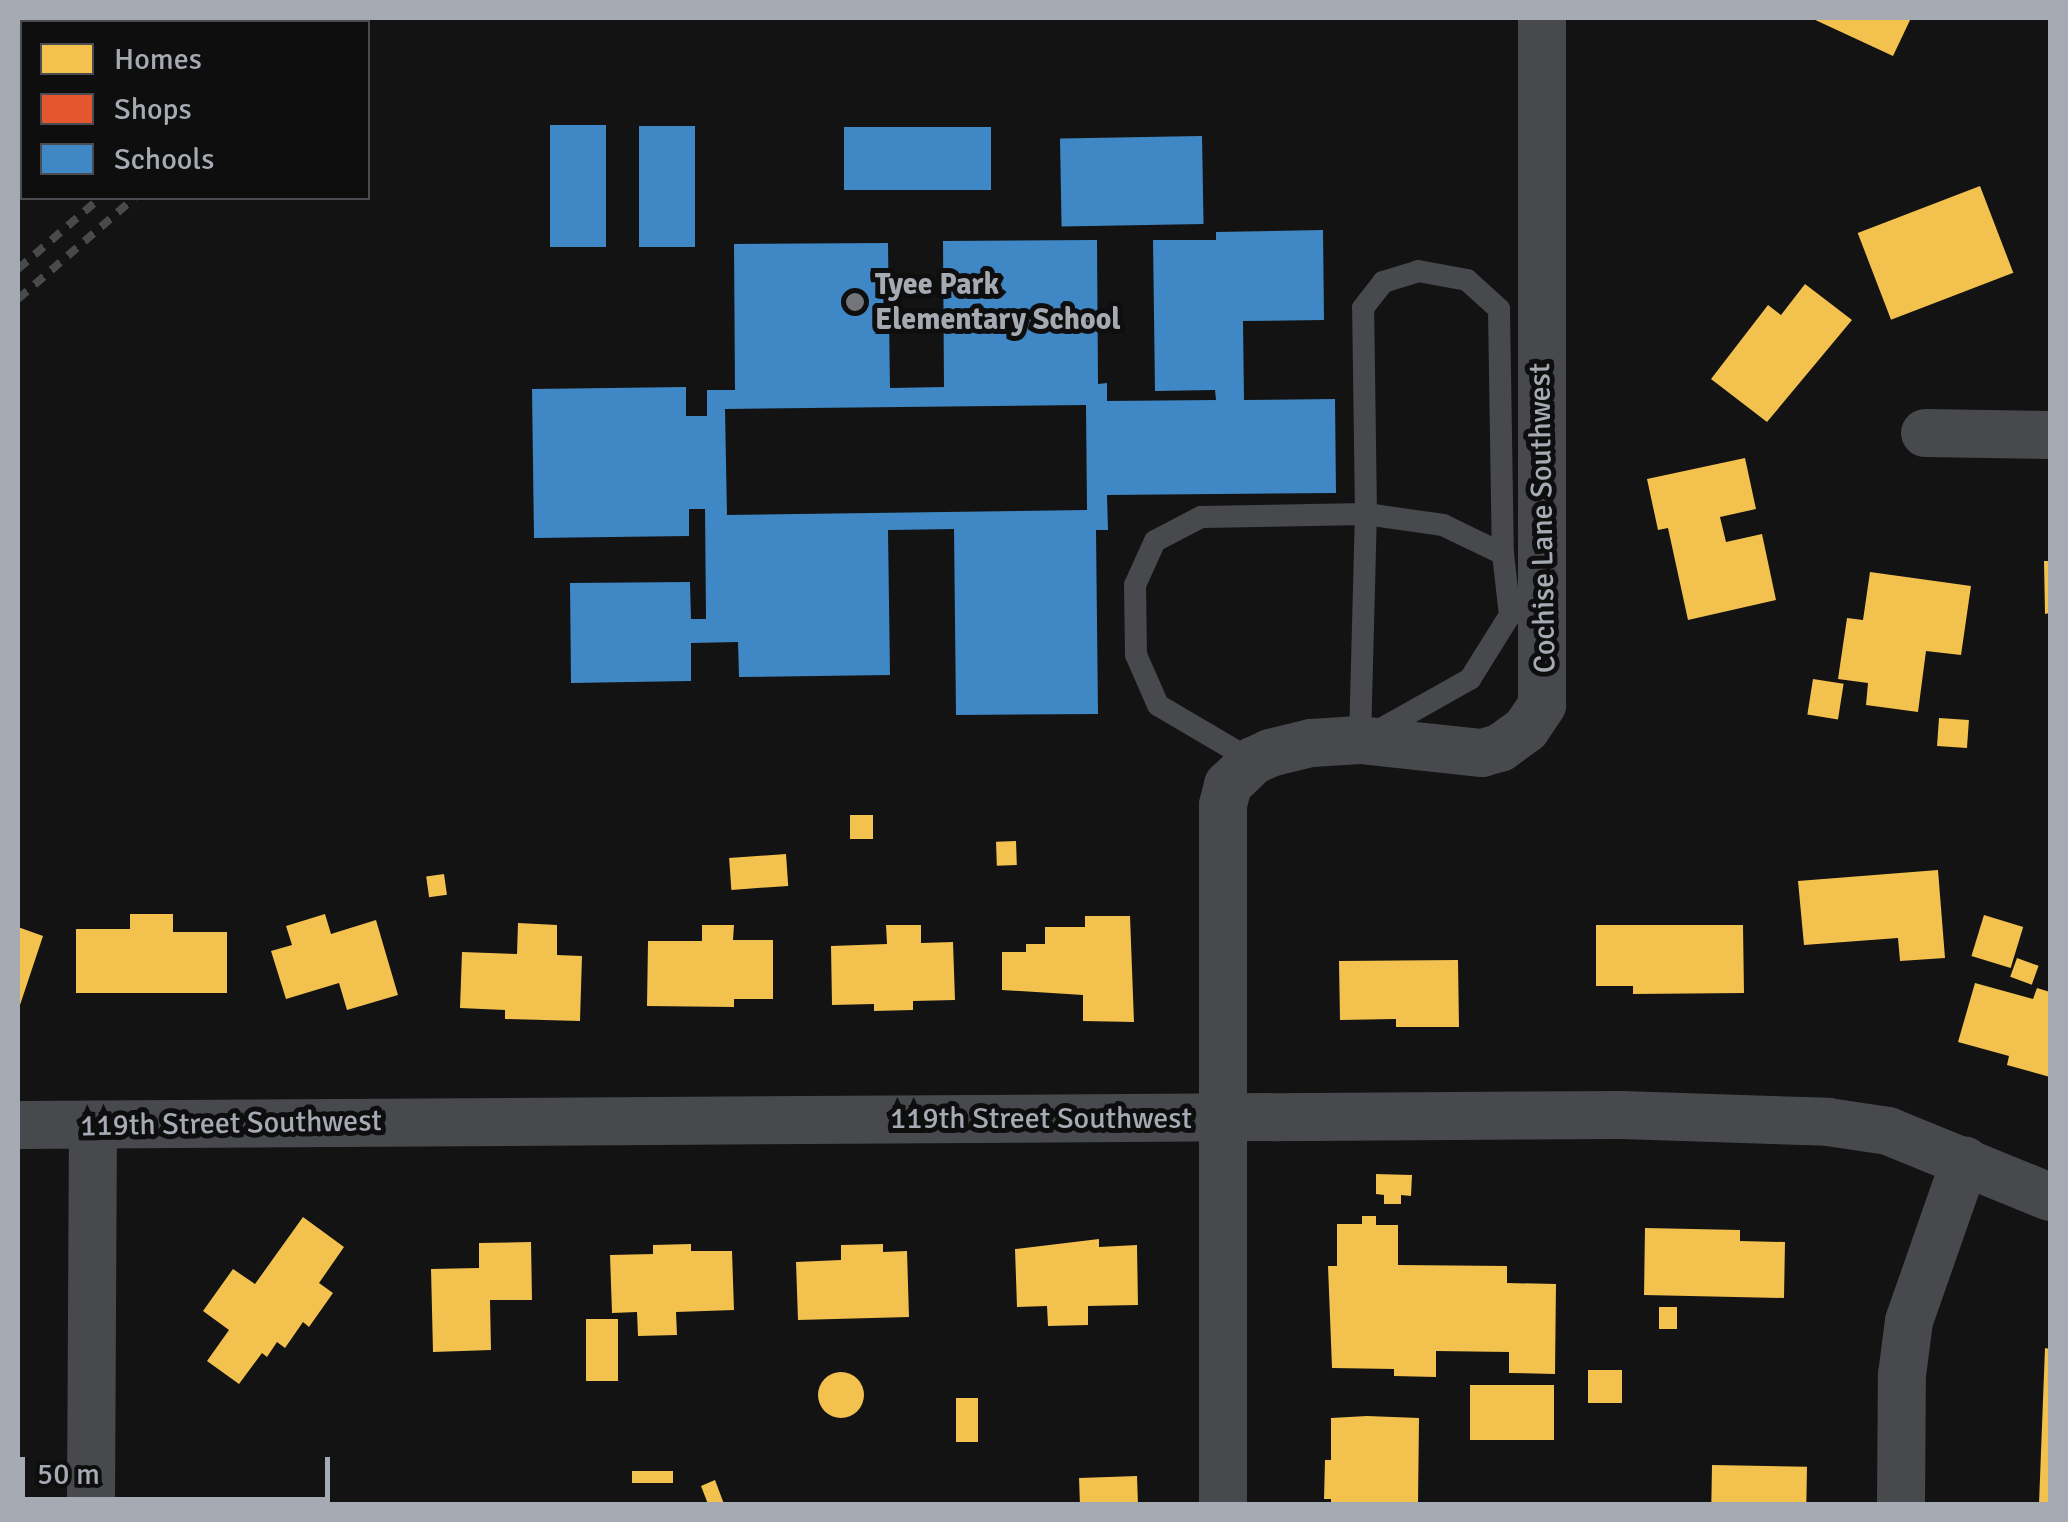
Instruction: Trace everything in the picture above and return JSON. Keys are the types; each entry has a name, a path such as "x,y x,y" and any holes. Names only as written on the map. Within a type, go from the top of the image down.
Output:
{"street":[{"name":"Cochise Lane Southwest","path":"1253,761 1311,743 1360,740 1482,753 1500,748 1526,729 1542,705 1546,689 1540,366 1542,18"},
{"path":"1925,433 2050,435"},
{"path":"1223,1504 1223,805 1228,785 1253,761"},
{"name":"119th Street Southwest","path":"18,1125 1622,1115 1828,1122 1888,1130 2050,1197"},
{"path":"91,1504 93,1126"},
{"path":"1901,1504 1902,1375 1909,1321 1964,1162"}],"lane":[{"path":"1418,271 1468,280 1499,309 1502,554 1510,615 1470,679 1360,740 1366,514 1363,308 1382,282 1418,271"},
{"path":"1253,761 1158,706 1136,655 1135,585 1155,540 1201,517 1366,514 1442,525 1502,554"}],"building: Homes":[{"path":"1811,18 1911,18 1893,56"},
{"path":"1980,186 2013,273 1891,320 1858,233"},
{"path":"1805,284 1852,320 1767,422 1711,379 1768,305 1781,315"},
{"path":"1745,458 1756,509 1720,517 1726,542 1762,534 1776,600 1688,620 1668,528 1658,530 1647,479"},
{"path":"2044,561 2050,561 2050,613 2045,614"},
{"path":"1870,572 1971,586 1961,655 1926,651 1918,712 1866,705 1868,683 1838,679 1847,618 1863,620"},
{"path":"1813,679 1844,684 1838,719 1807,715"},
{"path":"1939,718 1969,720 1967,748 1937,746"},
{"path":"850,815 873,815 873,839 850,839"},
{"path":"1016,841 1017,865 997,866 996,842"},
{"path":"786,854 788,886 731,890 729,858"},
{"path":"1938,870 1945,958 1900,961 1898,938 1804,945 1798,881"},
{"path":"444,874 447,895 429,897 426,877"},
{"path":"130,914 173,914 173,932 227,932 227,993 76,993 76,929 130,929"},
{"path":"325,914 331,934 376,920 398,995 347,1010 339,983 286,999 271,951 292,945 286,926"},
{"path":"1984,915 2023,927 2011,968 1971,956"},
{"path":"1085,916 1130,916 1134,1022 1083,1021 1083,995 1002,990 1002,952 1026,952 1026,944 1045,944 1045,927 1085,927"},
{"path":"518,923 557,925 557,955 582,956 580,1021 505,1019 505,1010 460,1008 462,952 517,954"},
{"path":"702,925 734,925 733,940 773,940 773,999 734,999 734,1007 647,1006 648,941 702,941"},
{"path":"886,925 921,925 921,943 953,942 955,1000 913,1001 913,1010 874,1011 874,1004 832,1005 831,946 887,944"},
{"path":"1596,925 1743,925 1744,993 1633,994 1633,986 1596,986"},
{"path":"18,927 43,936 18,1011"},
{"path":"2017,958 2039,966 2032,985 2010,977"},
{"path":"1458,960 1459,1027 1396,1027 1396,1019 1340,1020 1339,961"},
{"path":"1975,983 2033,999 2037,988 2050,992 2050,1077 2007,1065 2009,1056 1958,1042"},
{"path":"1376,1174 1412,1175 1411,1196 1401,1195 1401,1204 1384,1204 1384,1195 1376,1194"},
{"path":"1362,1216 1376,1216 1376,1225 1398,1225 1398,1265 1507,1266 1507,1283 1556,1284 1555,1374 1509,1373 1509,1352 1436,1351 1436,1377 1394,1376 1394,1369 1332,1368 1328,1266 1337,1266 1337,1224 1362,1224"},
{"path":"303,1217 344,1247 319,1283 333,1293 309,1327 303,1322 285,1348 277,1342 267,1357 262,1353 239,1384 207,1361 229,1330 203,1311 233,1269 255,1284"},
{"path":"1645,1228 1740,1230 1740,1241 1785,1242 1784,1298 1644,1295"},
{"path":"1099,1239 1099,1247 1137,1245 1138,1305 1088,1306 1088,1325 1048,1326 1047,1306 1017,1307 1015,1249"},
{"path":"531,1242 532,1300 490,1300 491,1350 433,1352 431,1269 479,1268 479,1243"},
{"path":"691,1244 691,1251 732,1251 734,1310 676,1312 677,1335 638,1336 637,1312 612,1313 610,1255 653,1254 653,1245"},
{"path":"883,1244 883,1252 907,1251 909,1317 798,1320 796,1262 841,1260 841,1245"},
{"path":"1659,1307 1677,1307 1677,1329 1659,1329"},
{"path":"586,1319 618,1319 618,1381 586,1381"},
{"path":"2045,1348 2050,1349 2050,1504 2039,1504"},
{"path":"1588,1370 1622,1370 1622,1403 1588,1403"},
{"path":"841,1372 857,1379 864,1395 857,1411 841,1418 825,1411 818,1395 825,1379"},
{"path":"1470,1385 1554,1385 1554,1440 1470,1440"},
{"path":"956,1398 978,1398 978,1442 956,1442"},
{"path":"1331,1418 1419,1418 1418,1504 1331,1504 1331,1499 1324,1499 1325,1460 1331,1460"},
{"path":"1712,1465 1807,1467 1806,1504 1711,1504"},
{"path":"632,1471 673,1471 673,1483 632,1483"},
{"path":"1137,1476 1138,1504 1080,1504 1079,1478"},
{"path":"715,1480 724,1504 708,1504 701,1486"}],"building: Shops":[{"path":"18,18 87,20 20,20 18,139"}],"building: Schools":[{"path":"550,125 606,125 606,247 550,247"},
{"path":"639,126 695,126 695,247 639,247"},
{"path":"844,127 991,127 991,190 844,190"},
{"path":"1202,136 1204,224 1062,226 1060,138"},
{"path":"1323,230 1324,320 1243,321 1244,400 1335,399 1336,493 1107,495 1108,530 1096,530 1098,714 956,715 954,529 888,530 890,675 739,677 738,642 691,643 691,681 571,683 570,583 690,582 691,619 706,619 705,509 689,509 689,536 534,538 532,389 686,387 686,416 707,416 707,390 735,390 734,244 888,243 890,388 944,387 943,241 1097,240 1098,384 1107,383 1107,401 1216,400 1215,390 1155,391 1153,240 1216,240 1216,232","holes":["1086,405 1087,510 727,515 725,409"]}],"railway":[{"path":"18,269 98,200"},
{"path":"18,299 132,200"}],"place":[{"name":"Tyee Park Elementary School","path":"855,302"}]}
